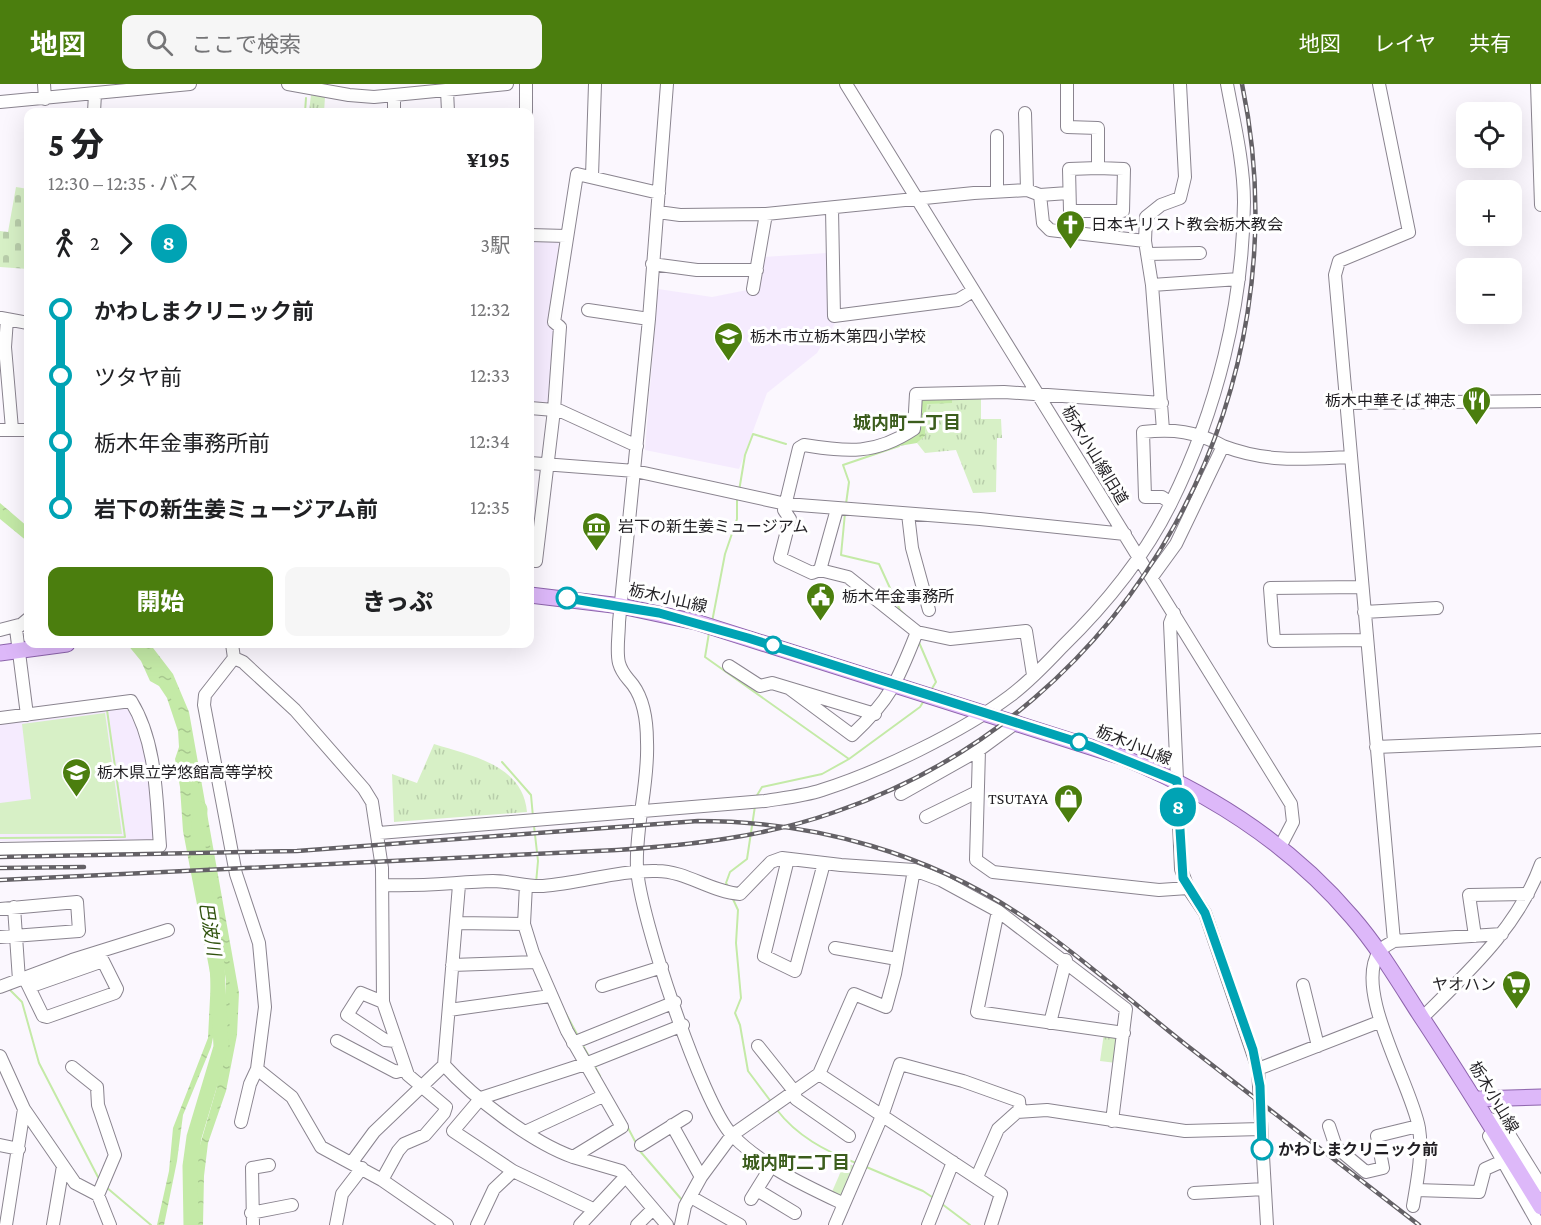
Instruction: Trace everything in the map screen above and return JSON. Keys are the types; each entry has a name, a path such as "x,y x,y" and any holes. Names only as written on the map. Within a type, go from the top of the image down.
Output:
{"main road":[{"name":"栃木小山線","path":"534,595 621,606 706,625 897,684 1122,757 1177,781 1236,815 1280,847 1335,898 1379,951 1476,1099 1484,1116 1541,1207"},
{"path":"0,653 39,648"},
{"path":"1476,1099 1541,1097"}],"street":[{"path":"44,84 45,99"},
{"path":"0,102 190,84"},
{"path":"288,84 349,95 393,95 423,88 447,90 507,84"},
{"path":"526,84 526,108"},
{"path":"592,176 595,84"},
{"path":"667,84 652,264 650,319 621,606 618,661 623,675 634,687 644,710 648,743 639,812 637,871 647,923 682,1025 700,1075 732,1135 772,1165 844,1204"},
{"name":"栃木小山線旧道","path":"846,84 1291,804 1293,822 1280,847"},
{"path":"1067,84 1067,127 1098,128 1098,168"},
{"path":"1163,430 1152,285 1145,241 1146,217 1161,206 1180,198 1185,177 1180,84"},
{"path":"379,833 765,801 820,791 894,761 986,712 1034,675 1091,619 1139,557 1171,503 1200,435 1226,347 1239,279 1244,200 1227,84"},
{"path":"1379,84 1409,232 1339,261 1335,275 1394,941"},
{"path":"1537,84 1541,205"},
{"path":"447,90 448,108"},
{"path":"94,108 95,94"},
{"path":"393,95 394,108"},
{"path":"1025,113 1027,190"},
{"path":"997,136 997,192"},
{"path":"1098,168 1124,169 1124,211 1070,211 1069,169 1098,168"},
{"path":"534,561 536,561 554,409 560,327 554,322 577,174 659,193"},
{"path":"658,212 680,216 766,214 997,192 1027,190 1040,195 1068,193"},
{"path":"1040,195 1043,223 1050,230 1145,241"},
{"path":"832,209 834,316 958,300 973,291"},
{"path":"753,289 766,214"},
{"path":"534,236 566,236"},
{"path":"1147,254 1200,253"},
{"path":"652,264 697,270 757,270"},
{"path":"1152,285 1239,279"},
{"path":"588,310 650,319"},
{"path":"24,322 3,319 6,430 24,430"},
{"path":"1034,675 1026,631 950,639 917,632 848,577 820,570 812,573 780,558 790,519 784,510 799,448 804,445 843,451 861,451 893,442 914,429 916,394 1039,394 1162,404"},
{"path":"1347,403 1541,401"},
{"path":"534,408 554,409 637,446"},
{"path":"1171,503 1162,498 1145,498 1143,432 1163,430 1200,435 1249,456 1269,459 1350,457"},
{"path":"1152,577 1176,544 1222,446"},
{"path":"534,463 635,471 786,504 1125,534"},
{"path":"820,570 837,509"},
{"path":"908,514 912,548 929,610"},
{"path":"1362,588 1270,588 1274,641 1366,640"},
{"path":"1364,612 1437,608"},
{"path":"1174,613 1170,622 1181,869 1188,888 1205,913 1258,1069 1267,1225"},
{"path":"0,630 24,622"},
{"path":"24,622 16,629 27,714"},
{"path":"790,689 852,735 875,714 897,684 917,632"},
{"path":"233,648 234,658 205,695 204,705 236,874 259,943 265,1007 257,1069 250,1084 241,1122"},
{"path":"234,658 243,662 295,710 364,789 372,802 379,833 384,885 383,1002 408,1075 446,1107 444,1113 425,1136 404,1144 382,1180"},
{"path":"729,666 760,686 772,683 875,714"},
{"path":"0,718 131,701 138,711 153,760 159,846 0,849"},
{"path":"902,794 979,750 1017,722"},
{"path":"1376,747 1541,740"},
{"path":"979,750 976,860 993,872 1159,890 1188,888"},
{"path":"926,817 977,792"},
{"path":"384,885 459,885 492,881 526,885 564,884 637,871 660,871 686,876 729,893 740,894 771,862 788,859 914,870 941,880 998,911 1066,960 1126,1009 1112,1121"},
{"path":"788,859 764,956 795,971 824,863"},
{"path":"1422,1018 1502,934 1528,894 1541,864"},
{"path":"681,1225 685,1206 701,1177 732,1135 819,1074 854,994 886,1007 914,870"},
{"path":"336,1225 342,1194 374,1132 444,1065 459,885"},
{"path":"526,885 524,924 536,962 573,1042 622,1126 573,1157"},
{"path":"1475,936 1469,895 1528,894"},
{"path":"0,909 77,902 79,931 0,937"},
{"path":"0,987 24,981 104,962 117,988 115,993 47,1017 43,1016 24,981 16,936 14,908"},
{"path":"998,911 977,1012 1124,1033"},
{"path":"456,923 524,924"},
{"path":"24,981 168,930"},
{"path":"1413,1206 1420,1154 1418,1126 1412,1102 1379,1022 1373,969 1379,951 1394,941 1502,934"},
{"path":"835,948 897,959"},
{"path":"1050,1023 1066,960"},
{"path":"452,965 536,962"},
{"path":"602,987 662,967"},
{"path":"1303,985 1317,1046"},
{"path":"383,1002 361,993 347,1015 384,1040 395,1041"},
{"path":"449,1010 550,996"},
{"path":"573,1042 675,1002"},
{"path":"1258,1069 1379,1022"},
{"path":"593,1209 513,1171 453,1131 481,1098 585,1064 682,1025"},
{"path":"337,1041 396,1072 406,1069"},
{"path":"759,1046 794,1091 796,1099 849,1136"},
{"path":"0,1056 24,1109 75,1183 98,1195 110,1225"},
{"path":"835,1225 882,1116 900,1064 963,1080 1019,1101 1020,1111"},
{"path":"444,1065 457,1080 525,1132 554,1150 621,1171 667,1225"},
{"path":"72,1067 97,1087 98,1105 115,1155 98,1195"},
{"path":"257,1069 292,1097 321,1147 382,1180 447,1225"},
{"path":"819,1074 977,1176 1001,1194 991,1225"},
{"path":"525,1132 603,1096"},
{"path":"6,1225 24,1109"},
{"path":"977,1176 998,1129 1007,1118 1020,1111 1047,1110 1185,1131 1261,1130"},
{"path":"1539,1225 1485,1128 1484,1116 1502,1123 1541,1186"},
{"path":"641,1145 686,1117"},
{"path":"672,1125 701,1177"},
{"path":"1329,1126 1336,1147 1366,1172 1383,1168 1377,1136 1418,1126"},
{"path":"0,1145 19,1149"},
{"path":"1416,1190 1479,1192 1485,1169 1503,1161"},
{"path":"928,1225 953,1162"},
{"path":"269,1165 252,1168 252,1219 292,1205"},
{"path":"772,1165 754,1194 795,1213"},
{"path":"53,1225 63,1166"},
{"path":"477,1225 494,1189 513,1171"},
{"path":"580,1225 626,1176"},
{"path":"1194,1193 1264,1189"},
{"path":"691,1197 740,1225"},
{"path":"637,1225 652,1210"}],"shaded area":[{"path":"534,238 559,238 551,324 557,332 551,406 534,405"},
{"name":"栃木市立栃木第四小学校","path":"827,253 830,320 835,323 817,353 767,393 739,469 645,450 658,289 712,297 757,288 763,257"},
{"name":"栃木県立学悠館高等学校","path":"125,707 134,713 148,761 154,835 151,840 0,841 0,724"}],"green space":[{"path":"311,95 325,97 324,108 309,108"},
{"path":"16,187 24,188 24,269 0,267 0,231 8,232"},
{"path":"952,395 981,395 981,419 1001,419 1002,438 997,438 996,492 973,493 956,450 925,453 917,443 925,436 927,403 951,403"},
{"path":"105,713 122,834 0,834 0,803 31,799 22,724"},
{"path":"434,744 479,758 506,773 516,783 523,796 527,812 394,822 392,774 417,783"},
{"path":"1104,1033 1120,1035 1116,1063 1100,1061"},
{"path":"845,1162 856,1167 842,1198 831,1194"}],"water":[{"path":"952,395 952,403 927,404 925,436 917,443 899,446 898,442 918,433 921,397"},
{"path":"0,503 24,524 24,539 0,519"},
{"path":"130,648 153,648 173,674 189,712 239,993 237,1035 226,1091 208,1143 204,1176 203,1225 187,1225 187,1190 216,1090 224,1050 226,980 200,835 193,809 203,907 216,965 218,1014 211,1047 183,1115 177,1161 164,1225 157,1225 169,1171 173,1128 208,1038 211,978 183,831 180,787 175,759 179,747 178,731 167,698 159,686 150,681 141,661"}],"waterway":[{"path":"305,108 306,98"},
{"path":"739,491 745,455 753,434 786,444"},
{"path":"846,504 849,482 843,465 899,446"},
{"path":"712,622 725,554 737,519 737,499"},
{"path":"845,513 841,555 879,564 900,610 905,615"},
{"path":"709,633 705,657 849,759"},
{"path":"918,640 936,682 931,690"},
{"path":"756,797 762,787 822,774 849,759 920,707 925,699"},
{"path":"0,838 125,837 107,710"},
{"path":"502,762 531,795 533,817"},
{"path":"728,886 726,883 730,872 747,859 755,806"},
{"name":"巴波川","path":"191,1225 190,1166 194,1137 221,1047 217,964 198,851 200,809"},
{"path":"534,826 538,861 536,883"},
{"path":"732,897 738,910 736,943 741,998 735,1013 740,1025 748,1071 772,1103"},
{"path":"8,988 22,1002 39,1063 100,1181"},
{"path":"565,1012 578,1036"},
{"path":"582,1044 590,1058"},
{"path":"594,1065 600,1076"},
{"path":"777,1110 793,1128 812,1142 856,1163"},
{"path":"627,1126 637,1145"},
{"path":"639,1150 682,1200"},
{"path":"864,1166 923,1191 935,1199"},
{"path":"106,1187 151,1225"},
{"path":"942,1204 970,1225"}],"railway":[{"path":"0,880 617,850 727,839 781,828 835,812 941,764 1034,698 1112,618 1175,524 1220,422 1248,312 1255,199 1242,84"},
{"path":"0,857 297,851 698,821 786,827 829,835 871,846 952,877 1028,920 1419,1225"},
{"path":"0,868 84,867"}],"bus line":[{"name":"8","path":"567,598 659,613 696,622 1090,746 1177,781 1183,878 1205,913 1253,1050 1260,1086 1259,1114 1262,1149"}],"place":[{"name":"日本キリスト教会栃木教会","path":"1070,250"},
{"name":"栃木市立栃木第四小学校","path":"729,362"},
{"name":"栃木中華そば 神志","path":"1477,426"},
{"name":"岩下の新生姜ミュージアム","path":"597,552"},
{"name":"栃木年金事務所","path":"821,622"},
{"name":"栃木県立学悠館高等学校","path":"76,798"},
{"name":"TSUTAYA","path":"1069,824"},
{"name":"ヤオハン","path":"1517,1010"},
{"name":"かわしまクリニック前","path":"1262,1149"}],"district":[{"name":"城内町一丁目","path":"907,423"},
{"name":"城内町二丁目","path":"796,1163"}]}
